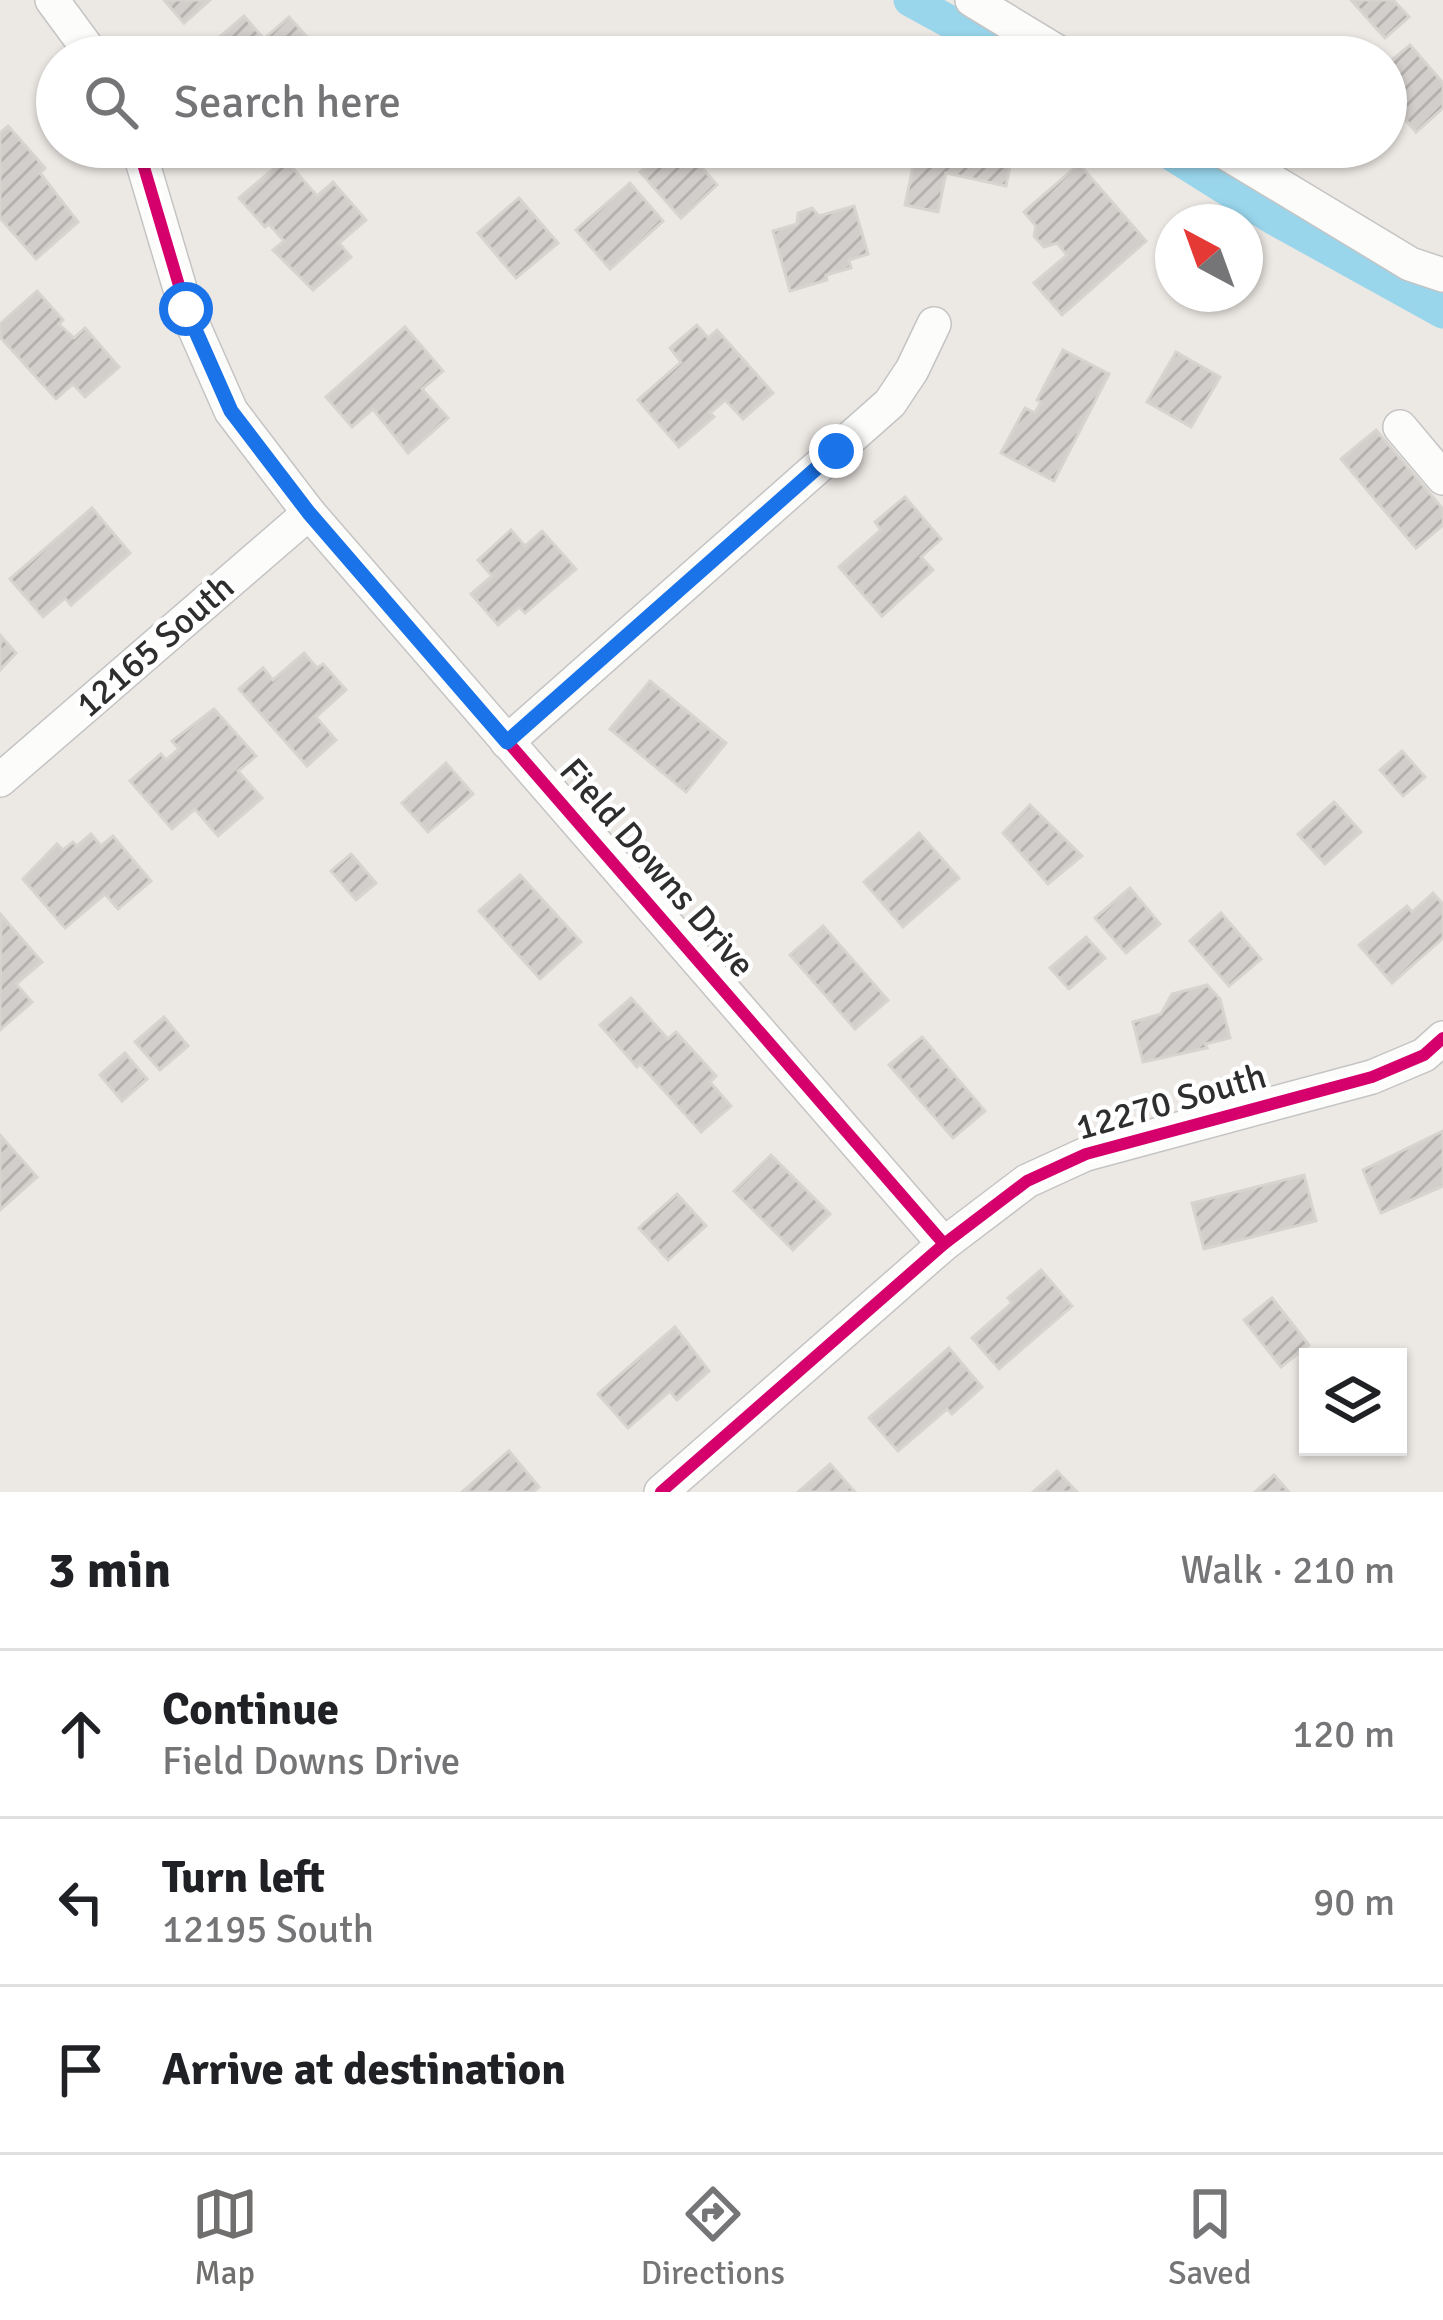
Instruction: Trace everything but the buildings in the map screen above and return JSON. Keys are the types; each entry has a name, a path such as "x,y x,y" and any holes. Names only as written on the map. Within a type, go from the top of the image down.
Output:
{"street":[{"path":"52,0 79,36"},
{"path":"972,0 1031,36"},
{"name":"Field Downs Drive","path":"145,168 186,309 231,411 309,513 944,1244"},
{"path":"1251,168 1410,264 1443,275"},
{"path":"507,742 890,403 934,324"},
{"path":"1400,427 1443,478"},
{"name":"12165 South","path":"0,780 309,513"},
{"name":"12270 South","path":"661,1492 944,1244 1027,1181 1086,1154 1372,1077 1424,1054 1443,1038"}],"waterway":[{"path":"910,0 976,36"},
{"path":"1193,168 1443,312"}],"cycle path":[{"path":"144,168 186,309 231,411 309,513 944,1244"},
{"path":"661,1492 944,1244 1027,1181 1086,1154 1372,1077 1424,1055 1443,1038"}],"route":[{"path":"186,309 231,411 309,513 507,742 836,451"}]}
